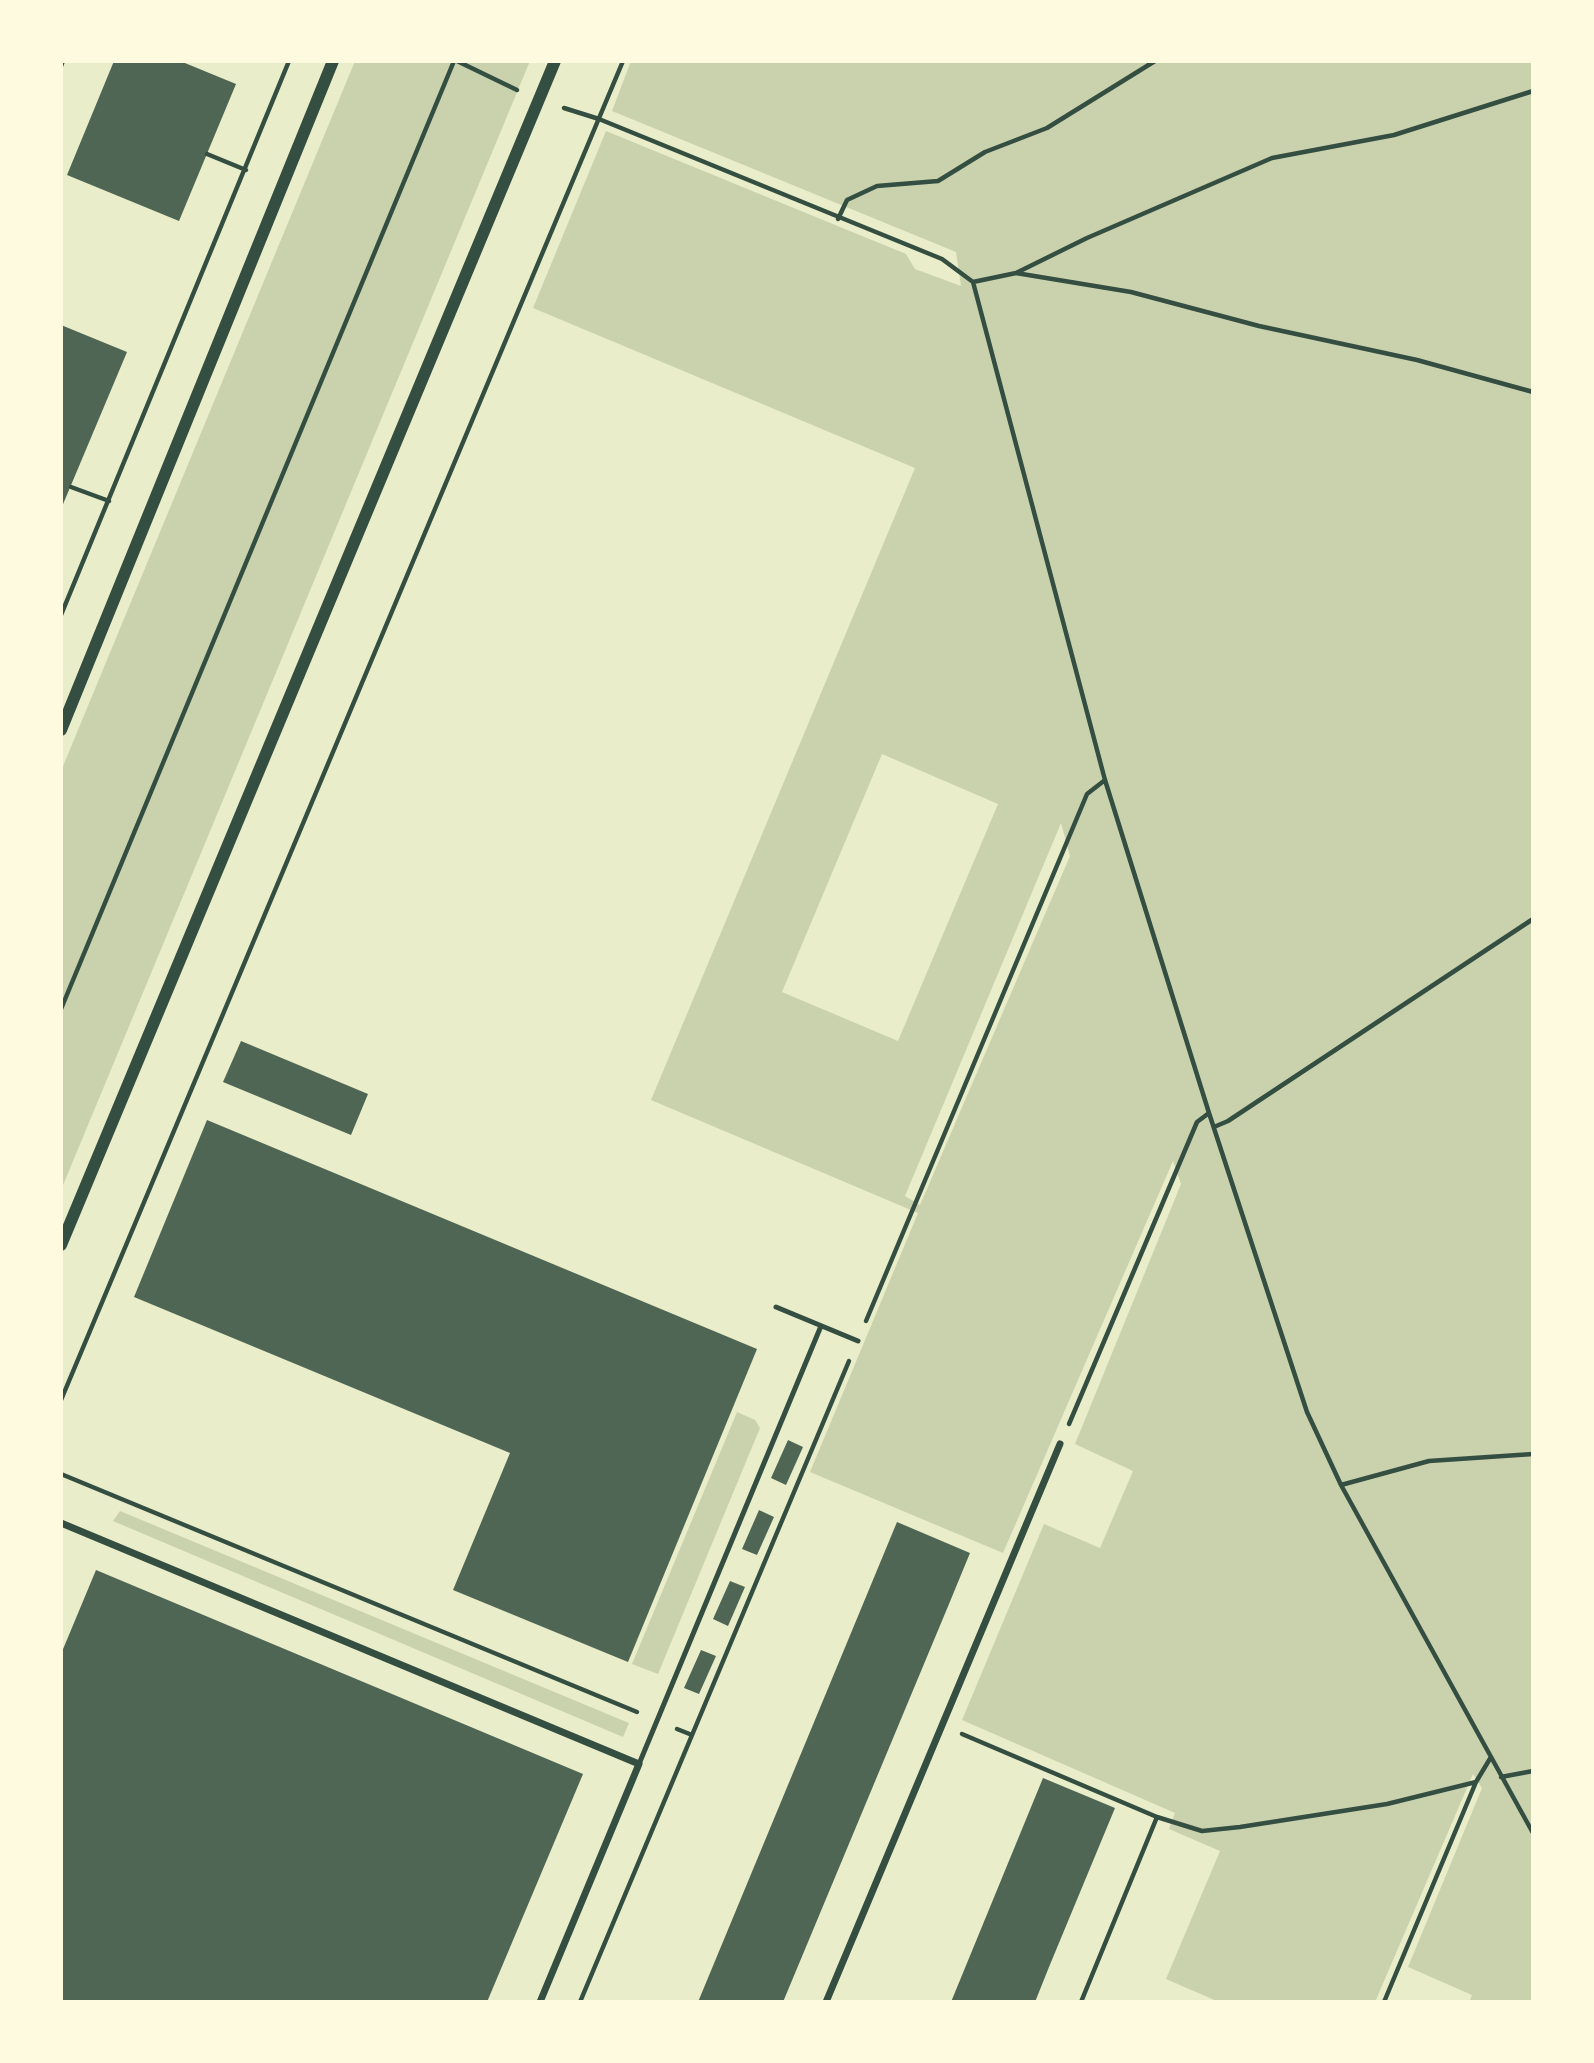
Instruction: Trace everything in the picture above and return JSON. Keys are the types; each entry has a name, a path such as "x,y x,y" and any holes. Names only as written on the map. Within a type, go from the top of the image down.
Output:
{"street":[{"path":"61,730 333,61"},
{"path":"61,1245 555,61"},
{"path":"826,2002 1060,1444"},
{"path":"61,1522 639,1764 540,2002"}],"lane":[{"path":"776,1307 858,1341"},
{"path":"639,1764 821,1326"}],"path":[{"path":"61,615 289,61"},
{"path":"61,1009 454,61"},
{"path":"61,1400 623,61"},
{"path":"838,219 847,200 877,186 937,181 985,152 1047,128 1155,61"},
{"path":"973,282 1016,273 1087,238 1272,158 1394,135 1533,92"},
{"path":"599,119 838,219 942,259 973,282 1105,780 1209,1113 1307,1412 1341,1485 1533,1833"},
{"path":"207,154 246,170"},
{"path":"1016,273 1131,292 1259,326 1417,360 1533,392"},
{"path":"71,487 109,501"},
{"path":"914,1207 1087,794 1105,780"},
{"path":"1214,1128 1533,919"},
{"path":"1065,1431 1197,1122 1209,1113"},
{"path":"1341,1485 1429,1461 1533,1454"},
{"path":"580,2002 804,1469"},
{"path":"61,1474 692,1735"},
{"path":"942,1726 1157,1817 1202,1831 1387,1804 1476,1782"},
{"path":"1384,2002 1476,1782 1491,1757"},
{"path":"1501,1777 1533,1771"},
{"path":"1081,2002 1157,1817"}],"green space":[{"path":"355,61 530,61 61,1190 61,771"},
{"path":"631,61 1533,61 1533,2002 1469,2002 1472,1995 1408,1967 1482,1788 1473,1774 1375,2002 1219,2002 1166,1979 1220,1851 1169,1829 1175,1813 962,1720 1044,1524 1100,1548 1133,1471 1075,1444 1181,1184 1173,1161 1003,1553 810,1472 918,1213 651,1100 915,468 533,308 606,131 906,254 915,269 961,286 956,252 612,111","holes":["882,754 998,804 898,1041 782,992","1061,823 1070,856 920,1205 905,1196"]},
{"path":"737,1412 755,1420 760,1428 658,1674 632,1664"},
{"path":"120,1511 629,1723 623,1737 113,1521"}],"building":[{"path":"114,61 180,61 236,84 179,221 67,175"},
{"path":"61,325 127,352 61,509"},
{"path":"241,1041 368,1094 351,1135 223,1082"},
{"path":"207,1120 757,1349 628,1662 453,1590 510,1453 134,1297"},
{"path":"788,1440 803,1447 786,1485 771,1478"},
{"path":"759,1510 774,1517 757,1555 742,1549"},
{"path":"897,1522 970,1553 949,1604 783,2002 698,2002"},
{"path":"96,1570 583,1774 487,2002 61,2002 61,1654"},
{"path":"730,1581 745,1587 728,1626 713,1619"},
{"path":"701,1650 716,1656 699,1694 684,1688"},
{"path":"1043,1778 1115,1808 1035,2002 951,2002"}]}
